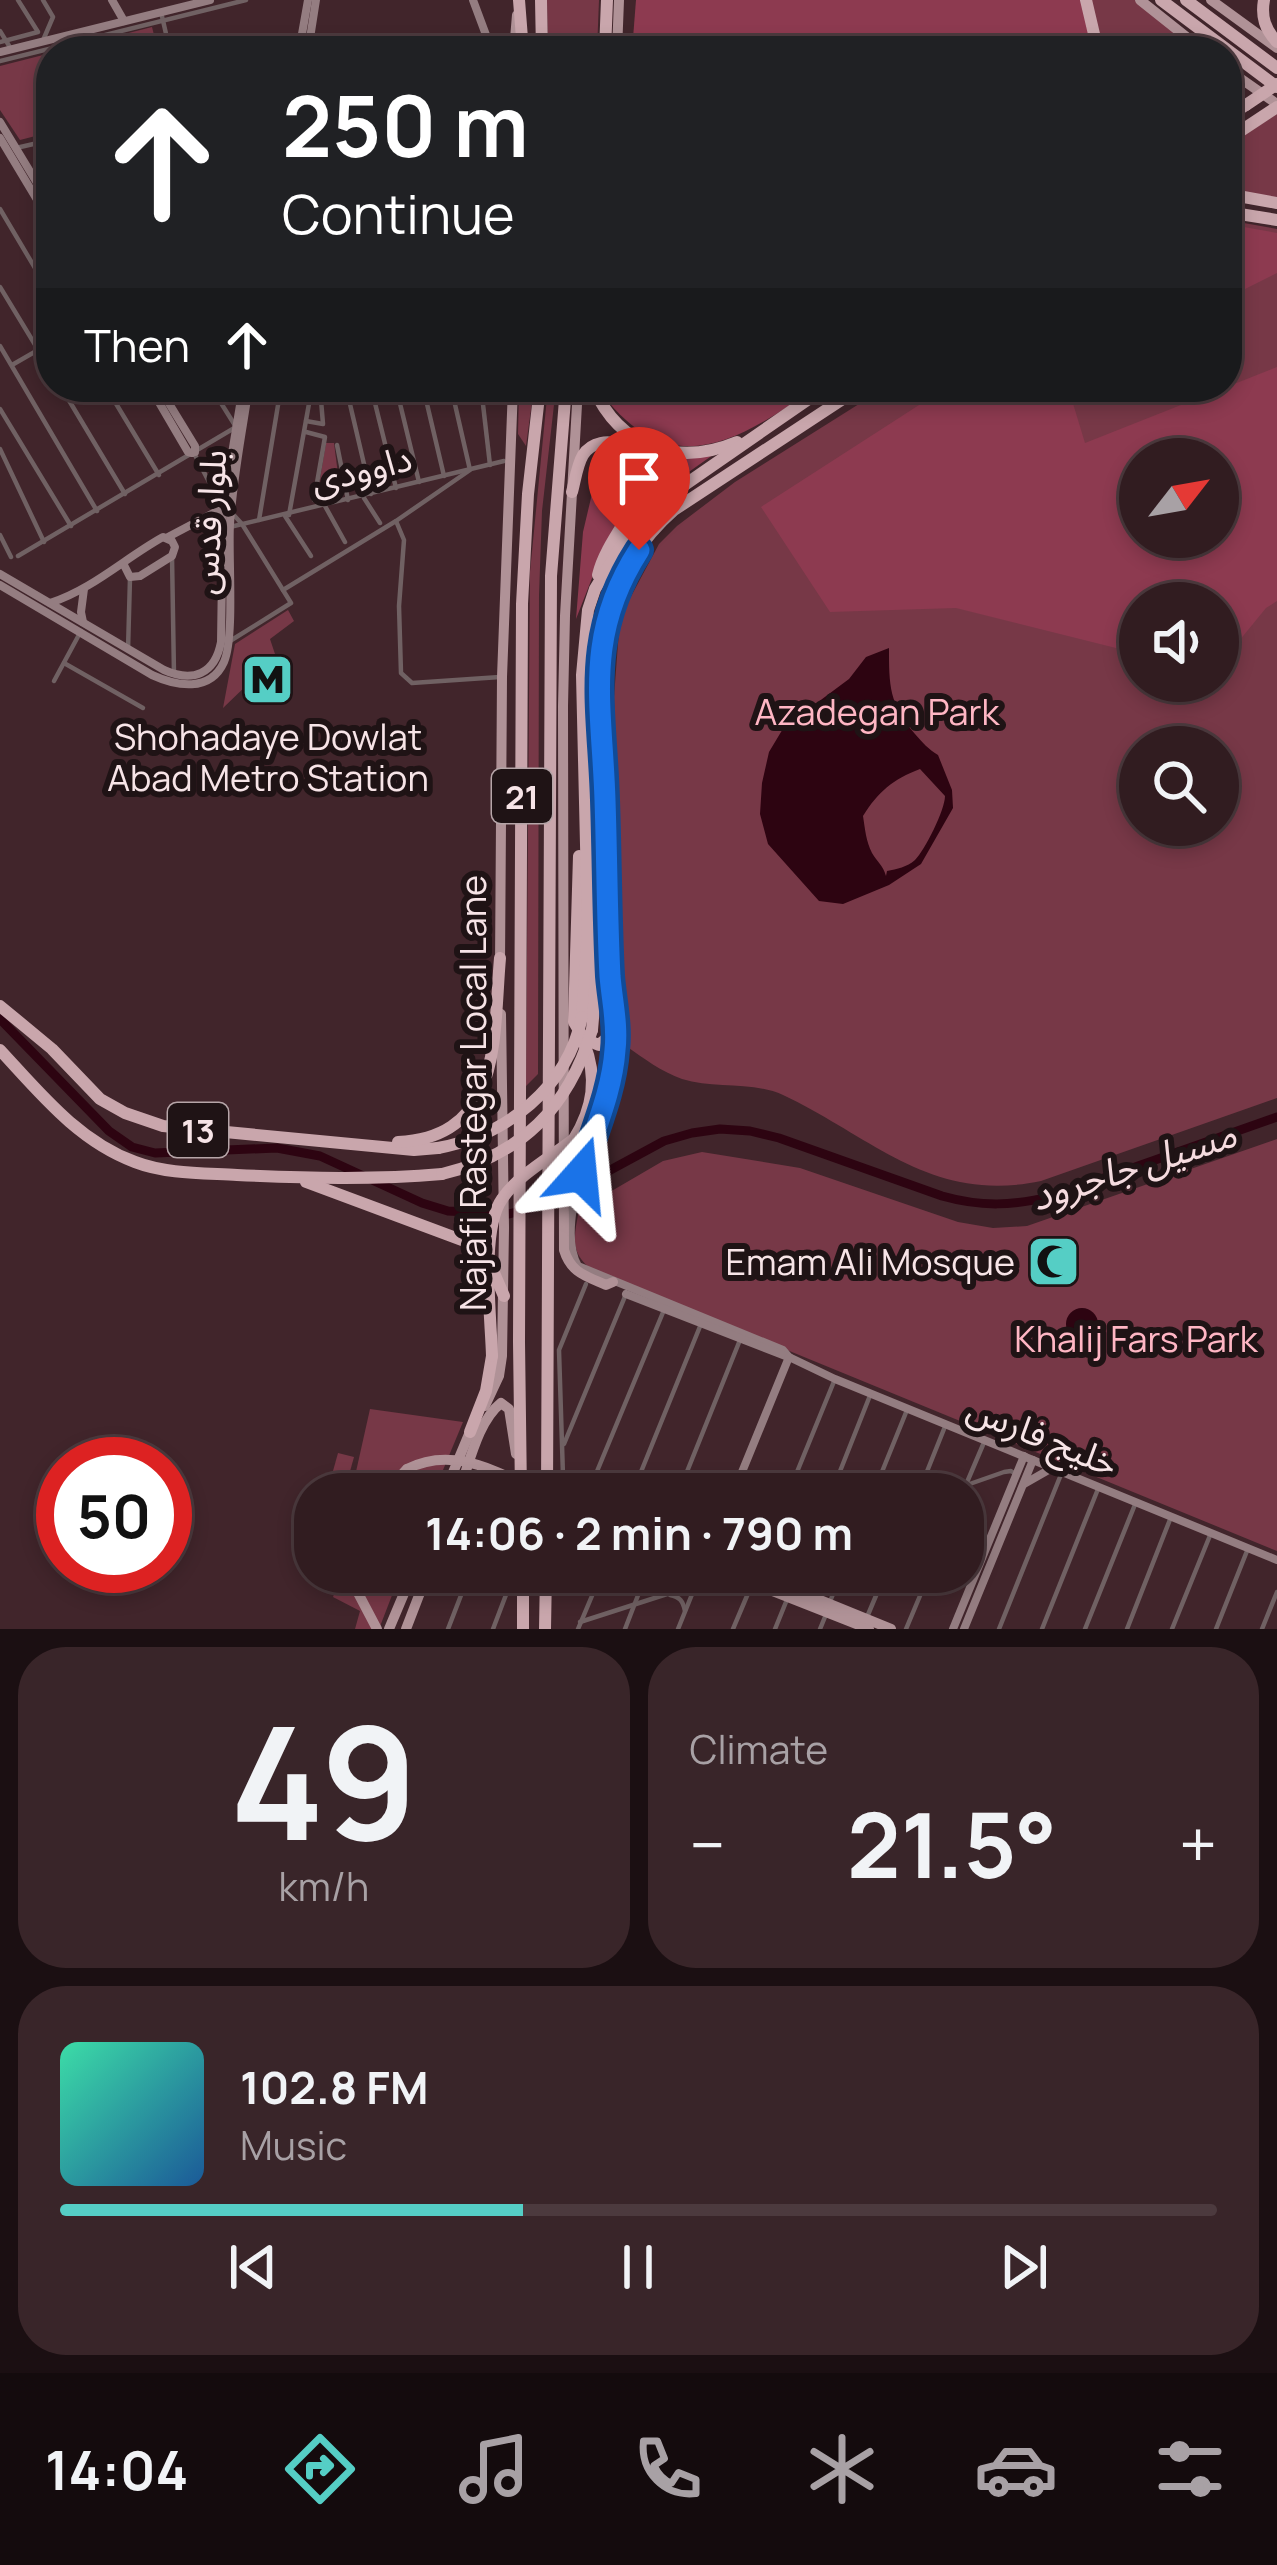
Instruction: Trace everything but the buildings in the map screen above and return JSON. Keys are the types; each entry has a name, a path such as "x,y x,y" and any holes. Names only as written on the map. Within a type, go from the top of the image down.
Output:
{"highway":[{"path":"518,36 519,0"},
{"path":"541,0 542,36"},
{"path":"606,36 607,0"},
{"path":"1086,0 1094,36"},
{"path":"1161,0 1210,36"},
{"path":"1186,0 1234,36"},
{"path":"1264,0 1265,26 1277,45"},
{"path":"1242,42 1277,68"},
{"path":"1242,59 1277,85 1242,108"},
{"path":"1242,130 1277,105"},
{"path":"1242,197 1277,203"},
{"path":"1242,214 1277,220"},
{"name":"21","path":"520,1473 522,604 538,402"},
{"name":"21","path":"547,1473 550,576 565,402"},
{"path":"601,402 628,433 652,447 678,453 705,453 755,436"},
{"name":"13","path":"0,1006 52,1049 100,1099 163,1126 414,1150 438,1148 488,1132 516,1117 562,1072 582,1017 588,929 583,643 596,589 628,535 657,504 804,402"},
{"name":"13","path":"0,1050 77,1129 136,1162 201,1173 350,1180 442,1174 497,1156 525,1138 572,1080 584,1054 599,956 599,678 606,618 618,584 652,531 674,510 838,402"},
{"path":"572,492 583,455 596,444 626,447 643,467 639,494 608,544 596,589"},
{"path":"584,813 577,870 574,1022 592,1045 599,1045 610,1036 600,722"},
{"path":"363,1144 428,1137 466,1117 489,1068 500,958"},
{"path":"470,1432 486,1391 492,1356 490,1236 496,1210 512,1187 574,1139 583,1125 593,1091 586,1033"},
{"path":"293,1178 476,1245 488,1259 504,1296"},
{"path":"520,1593 524,1629"},
{"path":"545,1629 546,1593"}],"main road":[{"path":"112,0 124,21"},
{"path":"63,36 162,16 173,4 209,0"},
{"path":"306,36 312,0"},
{"path":"473,0 486,36"},
{"path":"618,36 619,0"},
{"path":"1140,0 1185,36"},
{"path":"1211,0 1277,45"},
{"path":"0,52 6,44 36,42"},
{"path":"1242,80 1277,105"},
{"path":"0,122 36,191"},
{"path":"0,138 36,186"},
{"path":"159,402 188,452 194,452 195,446 168,402"},
{"name":"بلوار قدس","path":"225,642 227,510 242,402"},
{"name":"بلوار قدس","path":"222,657 227,510 244,402"},
{"name":"Najafi Rastegar Local Lane","path":"465,1458 470,1432 499,1376 504,1296 502,677 513,402"},
{"path":"577,402 563,706 564,1250 576,1272 606,1285 613,1282"},
{"path":"50,603 124,565 138,551 227,510"},
{"path":"124,565 130,577 140,576 172,556 175,547 168,537"},
{"path":"0,574 50,603 152,676 173,684 196,685 208,680 222,657"},
{"path":"0,585 174,675 201,674 222,657"},
{"path":"82,627 85,586"},
{"name":"خلیج فارس","path":"610,980 615,1054 572,1215 575,1262 613,1282 783,1350 789,1357"},
{"name":"خلیج فارس","path":"626,1294 1277,1560"},
{"path":"742,1473 789,1357"},
{"path":"456,1473 501,1403 511,1415 520,1470"},
{"path":"403,1473 438,1458 455,1458 493,1473"},
{"path":"462,1473 465,1458"},
{"path":"953,1629 1016,1475 1029,1458"},
{"path":"964,1629 1023,1485 1029,1458"},
{"path":"1023,1485 1039,1473 1057,1470"},
{"path":"358,1593 377,1629"},
{"path":"359,1593 377,1611 391,1609 403,1597"},
{"path":"405,1593 392,1624 410,1628 421,1593"},
{"path":"790,1593 865,1626 891,1629"}],"street":[{"path":"0,31 6,44 38,32 18,0"},
{"path":"43,0 53,17 45,36"},
{"path":"90,36 246,0"},
{"path":"162,16 167,36"},
{"path":"0,61 36,51"},
{"path":"16,148 36,143"},
{"path":"30,178 36,177"},
{"path":"0,209 36,270"},
{"path":"0,287 36,347"},
{"path":"0,346 97,511"},
{"path":"12,366 36,351"},
{"path":"70,402 125,494"},
{"path":"115,402 159,475"},
{"path":"0,535 15,556 159,475 236,428 221,402"},
{"path":"259,520 278,402"},
{"path":"311,556 287,515 312,402"},
{"path":"306,421 323,424 319,402"},
{"path":"349,402 367,495 380,523"},
{"path":"375,402 395,488"},
{"path":"400,402 419,482"},
{"path":"427,402 444,476"},
{"path":"284,590 470,470 454,402"},
{"path":"483,402 490,465"},
{"path":"0,409 71,526"},
{"path":"304,432 326,439 314,500"},
{"path":"337,445 348,500"},
{"path":"0,449 44,542"},
{"path":"194,452 291,603 225,642"},
{"name":"داوودی","path":"230,527 504,461"},
{"path":"325,506 346,542"},
{"path":"396,521 404,540 401,673 412,683 502,677"},
{"path":"172,556 174,675"},
{"path":"128,650 130,577"},
{"path":"54,681 82,627"},
{"path":"64,663 142,708"},
{"path":"563,1473 559,1350 586,1285"},
{"path":"562,1448 626,1294"},
{"path":"596,1473 664,1310"},
{"path":"641,1473 701,1324"},
{"path":"686,1473 740,1340"},
{"path":"797,1473 835,1378"},
{"path":"839,1473 871,1393"},
{"path":"882,1473 908,1408"},
{"path":"926,1473 946,1424"},
{"path":"971,1473 985,1440"},
{"path":"999,1629 1057,1470"},
{"path":"984,1479 1011,1471 1016,1475"},
{"path":"1042,1629 1099,1487"},
{"path":"1085,1629 1136,1502"},
{"path":"1127,1629 1171,1516"},
{"path":"1172,1629 1211,1533"},
{"path":"1216,1629 1248,1548"},
{"path":"1262,1629 1277,1592"},
{"path":"448,1629 462,1593"},
{"path":"493,1629 510,1593"},
{"path":"579,1626 593,1593"},
{"path":"626,1629 639,1593"},
{"path":"579,1626 674,1593"},
{"path":"678,1629 693,1593"},
{"path":"733,1629 747,1593"},
{"path":"775,1629 790,1593"},
{"path":"820,1629 834,1593"},
{"path":"865,1626 878,1593"},
{"path":"906,1629 921,1593"},
{"path":"668,1595 677,1597 685,1611"}],"green space":[{"path":"547,0 599,0 598,36 548,36"},
{"path":"1089,0 1136,0 1182,36 1097,36"},
{"path":"152,27 154,36 117,36"},
{"path":"36,57 36,136 20,140 0,110 0,66"},
{"path":"1277,114 1277,200 1242,194 1242,136"},
{"name":"Azadegan Park","path":"1242,223 1277,229 1277,1098 1041,1181 1002,1186 935,1175 783,1095 682,1079 626,1046 614,697 620,617 659,544 735,482 862,402 1242,402"},
{"path":"519,402 532,402 526,446 518,434"},
{"path":"547,402 554,402 542,511 539,595 538,1074 526,1086 530,572"},
{"path":"326,443 334,443 341,498 316,503"},
{"path":"288,610 294,621 270,639 276,657 223,708 235,644"},
{"name":"Khalij Fars Park","path":"1277,1139 1277,1551 594,1271 580,1258 575,1244 579,1210 663,1161 702,1152 800,1168 958,1222 993,1228 1027,1226"},
{"path":"370,1409 463,1422 442,1473 356,1473"},
{"path":"338,1453 354,1457 350,1473 332,1473"},
{"path":"335,1593 393,1593 379,1629 355,1629 360,1611 333,1597"}],"shaded area":[{"path":"636,0 1081,0 1092,36 633,36"},
{"path":"1242,227 1277,233 1277,273 1242,290"},
{"path":"1277,367 1277,601 1239,641 1239,582 1119,582 1119,649 956,608 830,612 761,507 924,402 1073,402 1085,443 1189,402 1242,402 1242,381"},
{"path":"610,402 793,402 731,438 704,445 677,445 650,437"},
{"path":"634,442 717,452 638,508 651,474 648,458"},
{"path":"596,447 627,450 642,472 635,494 607,540 576,619 583,532 595,481"},
{"path":"889,648 895,703 915,734 938,755 952,790 953,808 921,864 889,885 843,904 819,901 768,844 760,814 762,783 769,752 784,727 849,679 866,657","holes":["920,769 945,796 919,855 887,871 886,876 872,853 863,816 894,782"]},
{"path":"1082,1308 1093,1313 1098,1324 1093,1335 1082,1340 1071,1335 1066,1324 1071,1313"}],"waterway":[{"name":"مسیل جاجرود","path":"0,1019 109,1131 132,1147 155,1153 277,1148 320,1156 448,1211 509,1214 529,1209 553,1201 664,1141 720,1129 779,1138 956,1200 1024,1202 1277,1117"}],"place":[{"name":"Shohadaye Dowlat Abad Metro Station","path":"268,680"},
{"name":"Emam Ali Mosque","path":"1054,1261"}],"route":[{"path":"581,1174 602,1110 616,1033 599,678 611,602 639,550"}]}
